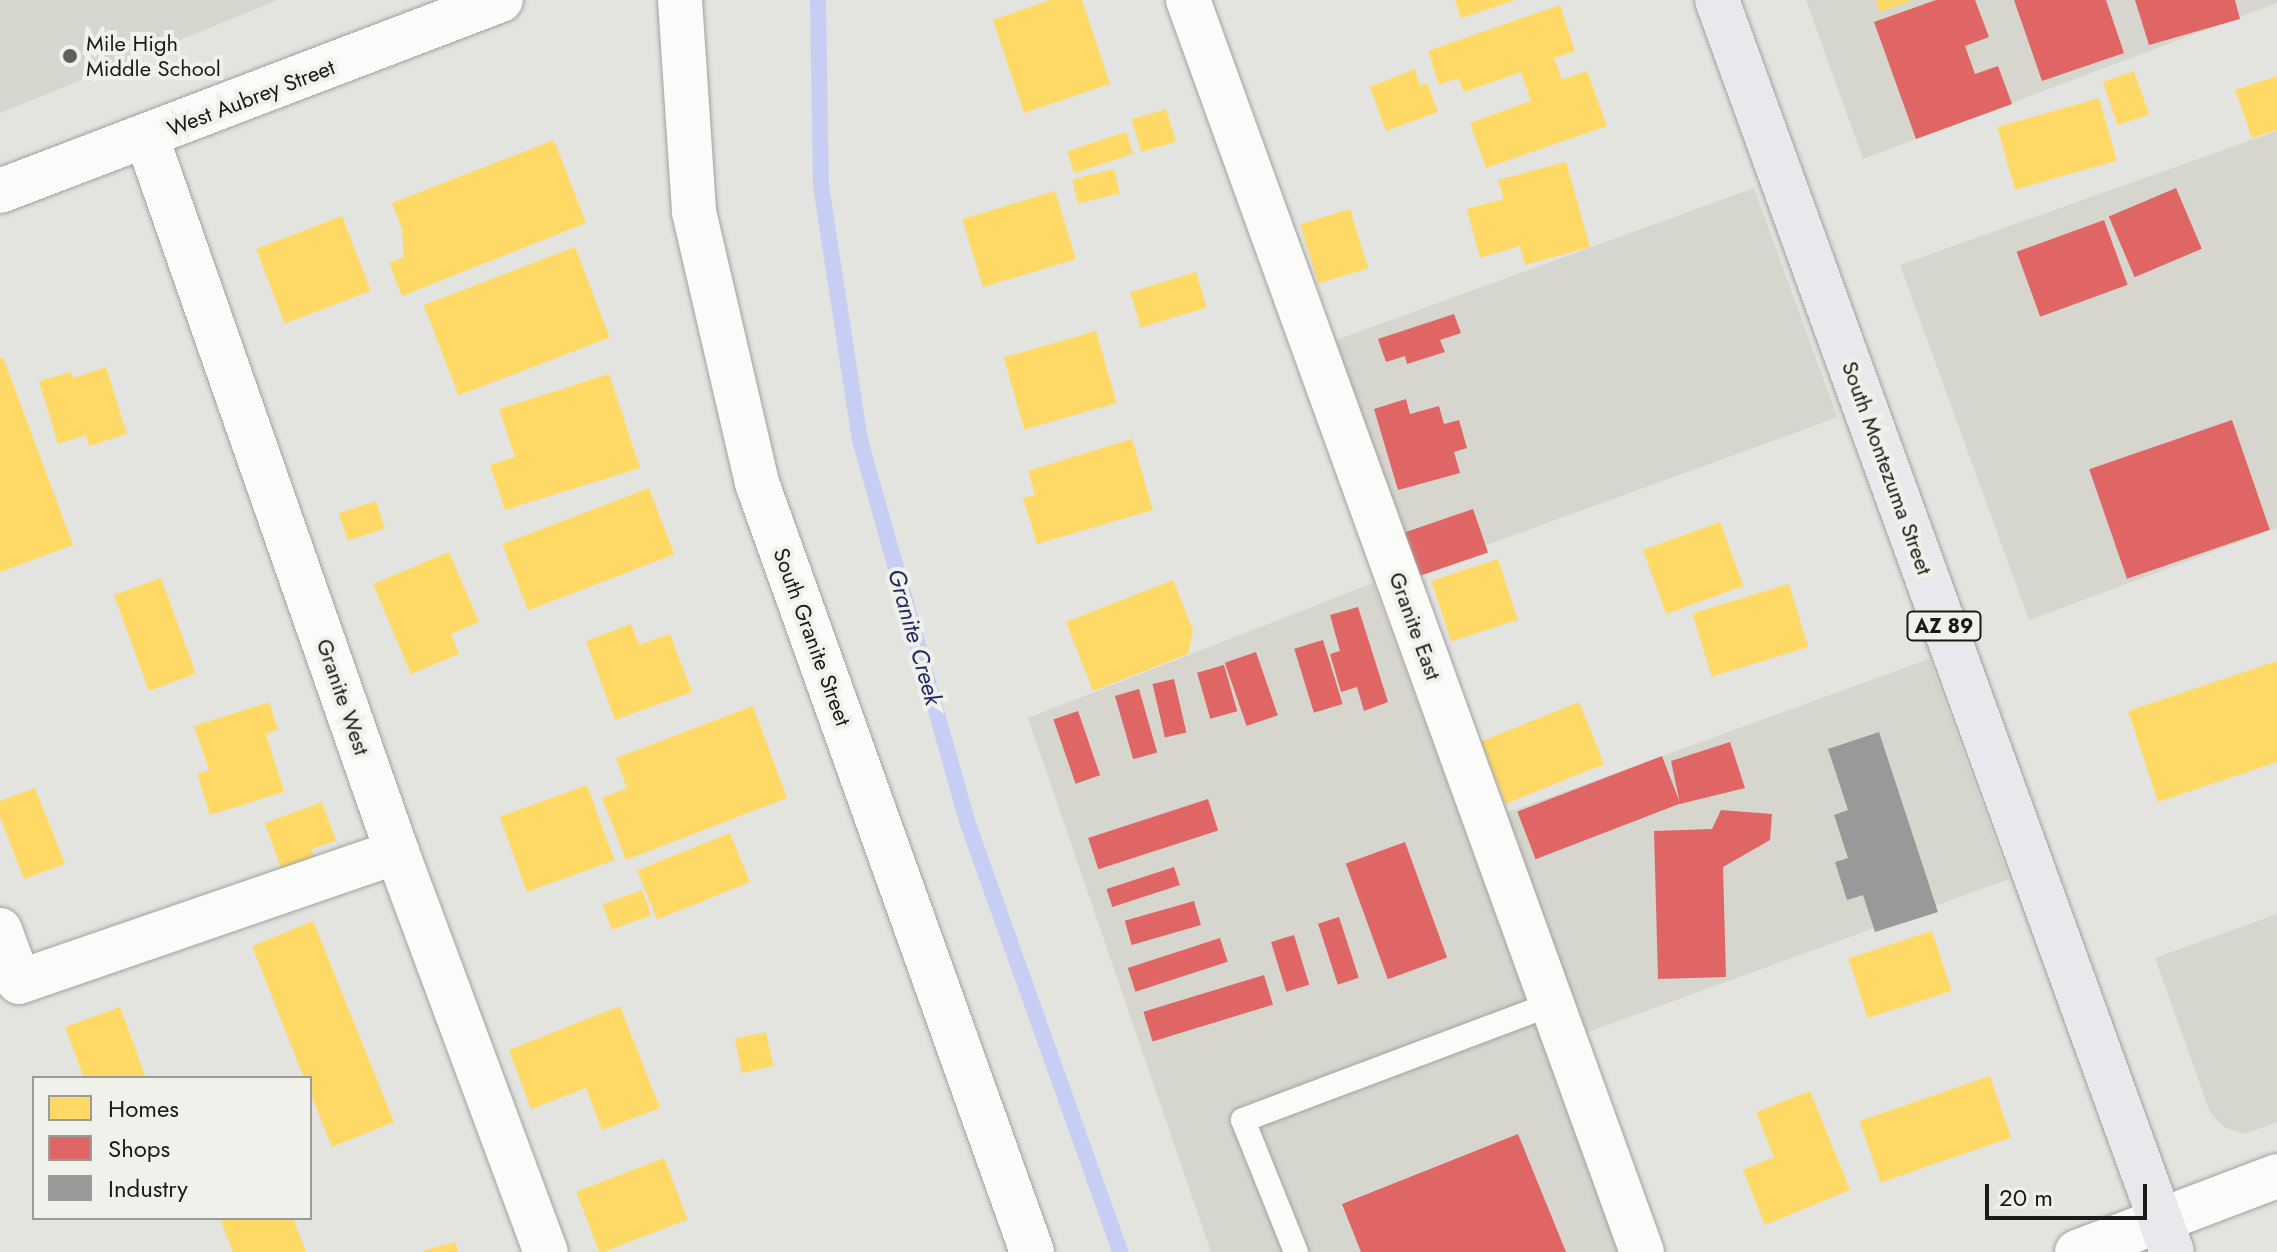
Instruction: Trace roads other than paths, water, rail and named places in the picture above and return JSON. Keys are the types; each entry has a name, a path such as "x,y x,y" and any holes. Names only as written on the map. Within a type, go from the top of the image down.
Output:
{"main road":[{"name":"South Montezuma Street","path":"1717,0 2166,1236"}],"street":[{"name":"West Aubrey Street","path":"0,191 147,138 501,0"},
{"name":"South Granite Street","path":"680,0 694,212 757,483 1032,1252"},
{"name":"Granite East","path":"1188,0 1642,1252"},
{"name":"Granite West","path":"147,138 397,852 546,1252"},
{"path":"0,930 19,982 397,852"},
{"path":"2077,1252 2166,1236 2277,1176"}],"lane":[{"path":"1296,1252 1243,1120 1552,1004"}],"waterway":[{"name":"Granite Creek","path":"818,0 821,186 860,440 968,824 1120,1252"}],"place":[{"name":"Mile High Middle School","path":"70,56"}]}
